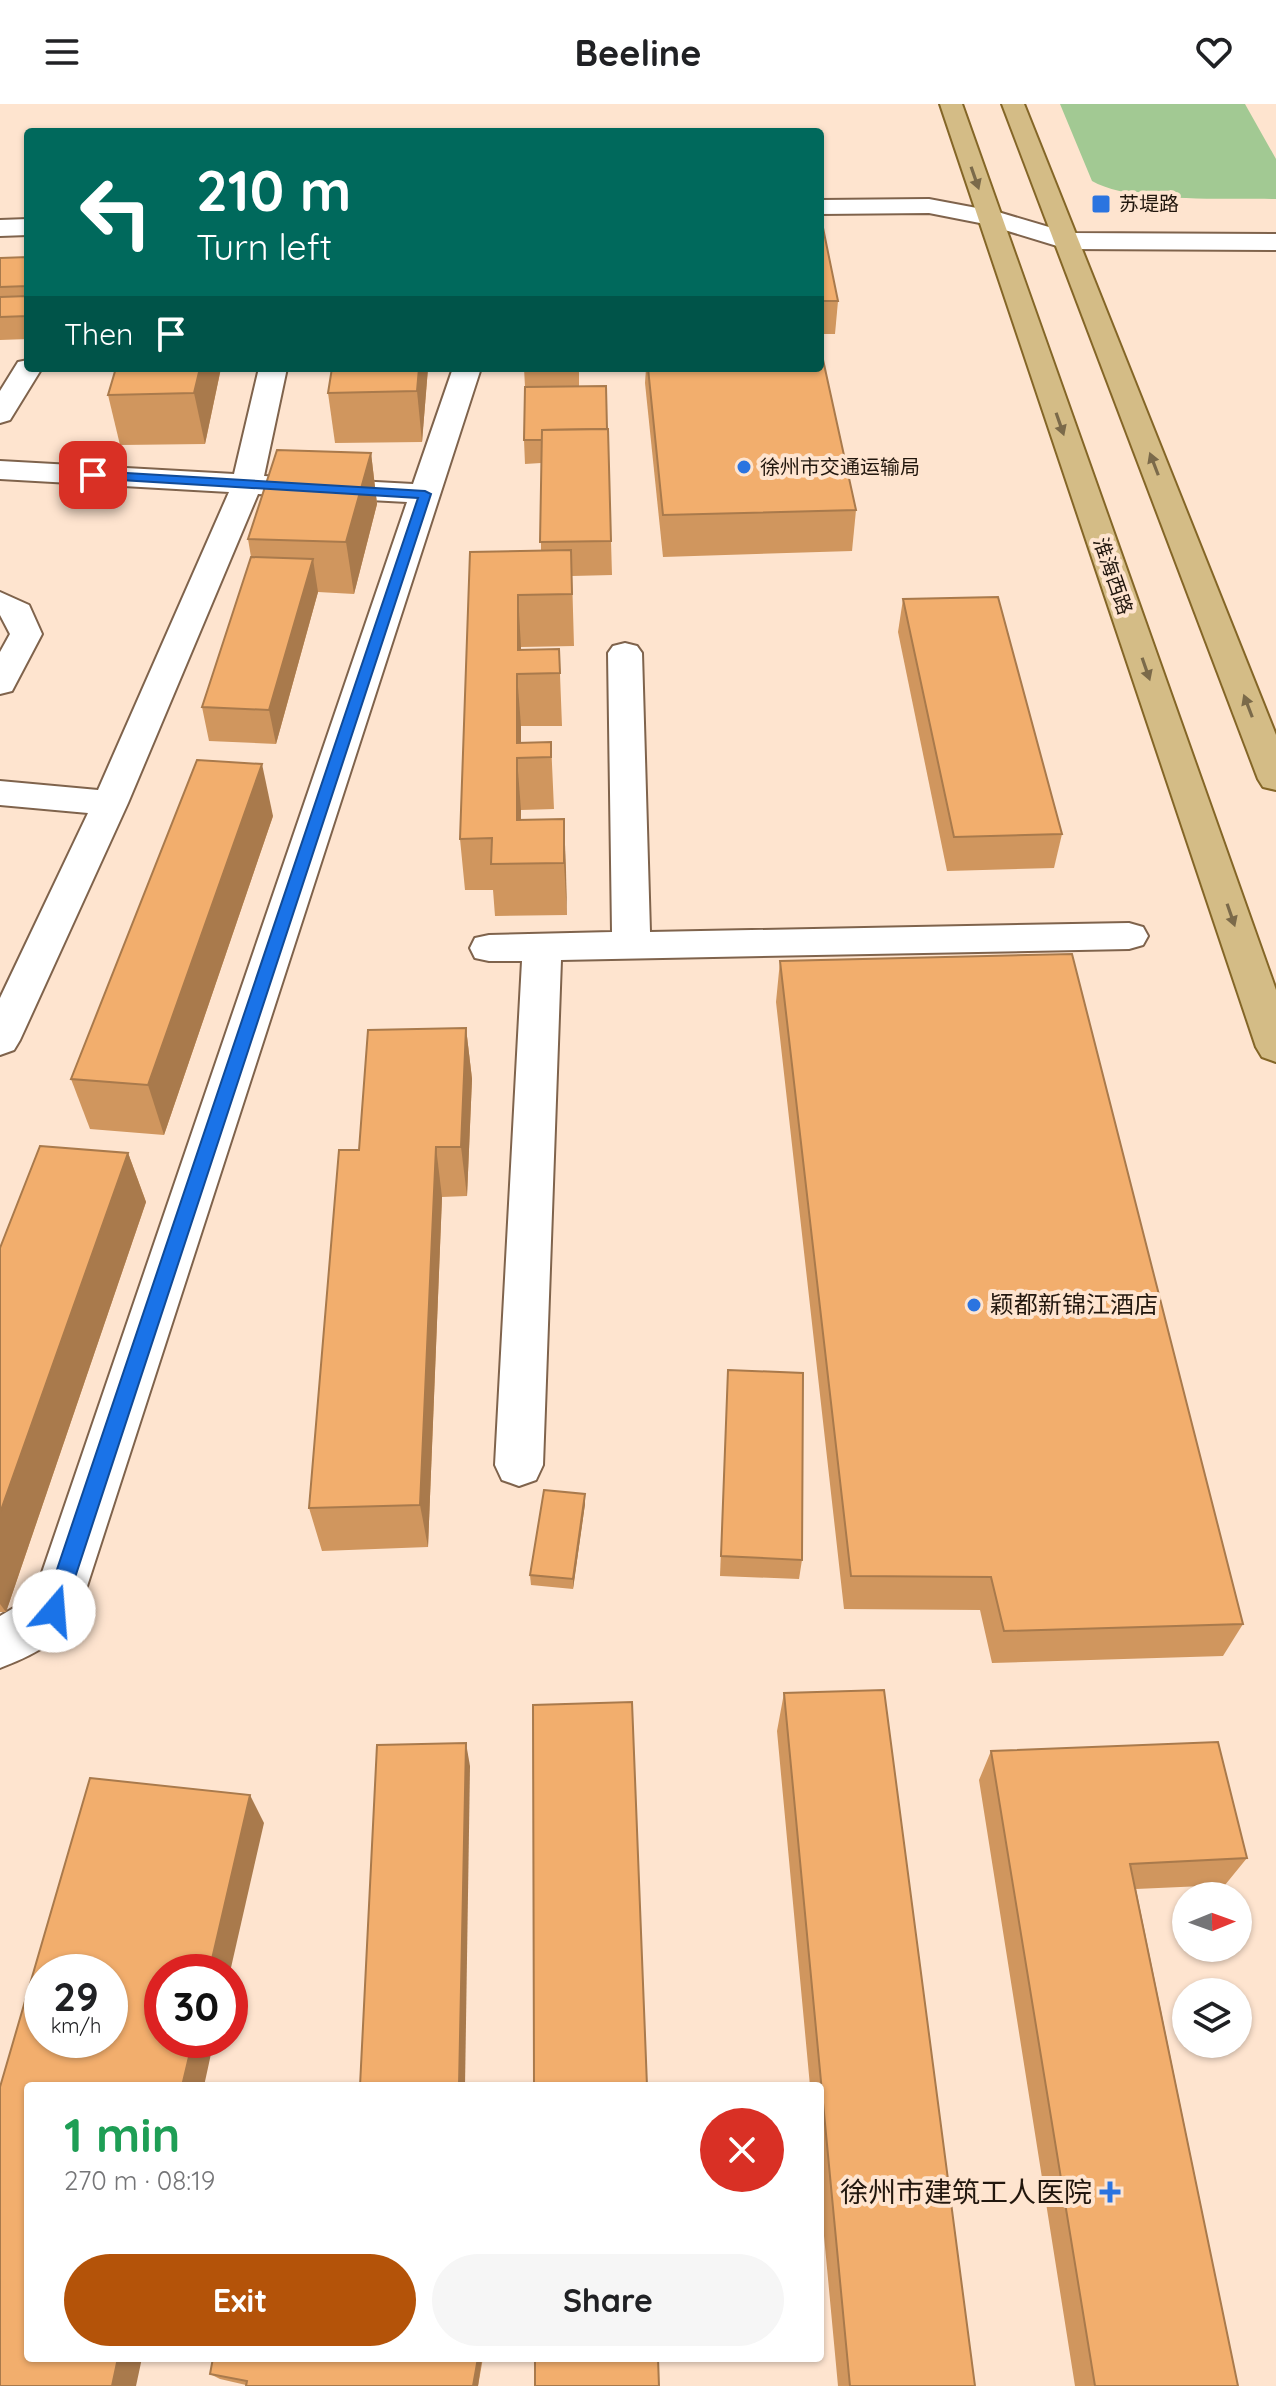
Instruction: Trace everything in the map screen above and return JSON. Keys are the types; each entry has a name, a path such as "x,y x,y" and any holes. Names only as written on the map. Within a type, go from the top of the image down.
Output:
{"main road":[{"name":"淮海西路","path":"951,104 1276,1047"},
{"path":"1013,104 1276,779"}],"street":[{"path":"824,207 929,206 989,217 1067,241 1276,242"},
{"path":"0,228 24,227"},
{"path":"0,414 26,372"},
{"path":"0,1040 110,803 247,484 272,372"},
{"path":"0,1644 54,1611 466,372"},
{"path":"0,470 425,494"},
{"path":"0,602 18,612 26,634 0,684"},
{"path":"625,653 631,945"},
{"path":"0,793 110,803"},
{"path":"489,948 1129,936"},
{"path":"519,1465 542,947"}],"green space":[{"path":"1060,104 1245,104 1276,159 1276,199 1154,196 1109,188 1092,181"}],"building":[{"path":"824,233 838,301 824,301"},
{"path":"24,257 24,286 0,287 0,258"},
{"path":"24,296 24,316 0,317 0,297"},
{"name":"徐州市交通运输局","path":"824,364 856,510 663,515 648,372 824,372"},
{"path":"115,372 199,372 194,393 108,395"},
{"path":"331,372 419,372 417,391 328,393"},
{"path":"606,386 607,429 542,430 542,440 524,440 525,387"},
{"path":"608,429 611,541 540,542 542,430"},
{"path":"277,450 371,453 346,542 248,539"},
{"path":"571,550 572,594 518,595 518,650 559,649 560,673 517,674 517,743 551,742 551,757 517,758 517,820 564,819 564,863 491,864 492,838 460,839 470,552"},
{"path":"251,557 313,559 269,710 202,707"},
{"path":"998,597 1062,834 954,837 903,599"},
{"path":"197,760 262,764 148,1085 71,1079"},
{"name":"颖都新锦江酒店","path":"1072,954 1243,1624 1004,1631 991,1577 851,1576 780,961"},
{"path":"466,1028 461,1147 436,1147 420,1505 309,1508 339,1150 359,1150 368,1030"},
{"path":"40,1146 128,1153 0,1513 0,1248"},
{"path":"728,1370 803,1373 802,1560 721,1556"},
{"path":"544,1490 585,1494 573,1579 530,1575"},
{"path":"884,1690 975,2386 850,2386 824,2113 824,2082 821,2082 784,1693"},
{"path":"632,1702 647,2082 534,2082 533,1705"},
{"path":"1218,1742 1247,1858 1130,1864 1238,2386 1095,2386 991,1751"},
{"path":"466,1743 459,2082 360,2082 377,1745"},
{"path":"90,1778 250,1795 213,1954 144,1954 144,2058 189,2058 183,2082 24,2082 24,2362 117,2362 112,2386 0,2386 0,2087 24,2005 24,2058 128,2058 128,1954 39,1954"},
{"path":"212,2362 477,2362 473,2386 246,2386 247,2381 210,2374"},
{"path":"535,2362 658,2362 659,2386 535,2386"}],"place":[{"name":"苏堤路","path":"1101,204"},
{"name":"徐州市交通运输局","path":"744,467"},
{"name":"颖都新锦江酒店","path":"974,1305"},
{"name":"徐州市建筑工人医院","path":"1110,2192"}],"route":[{"path":"54,1611 425,494 93,475"}]}
